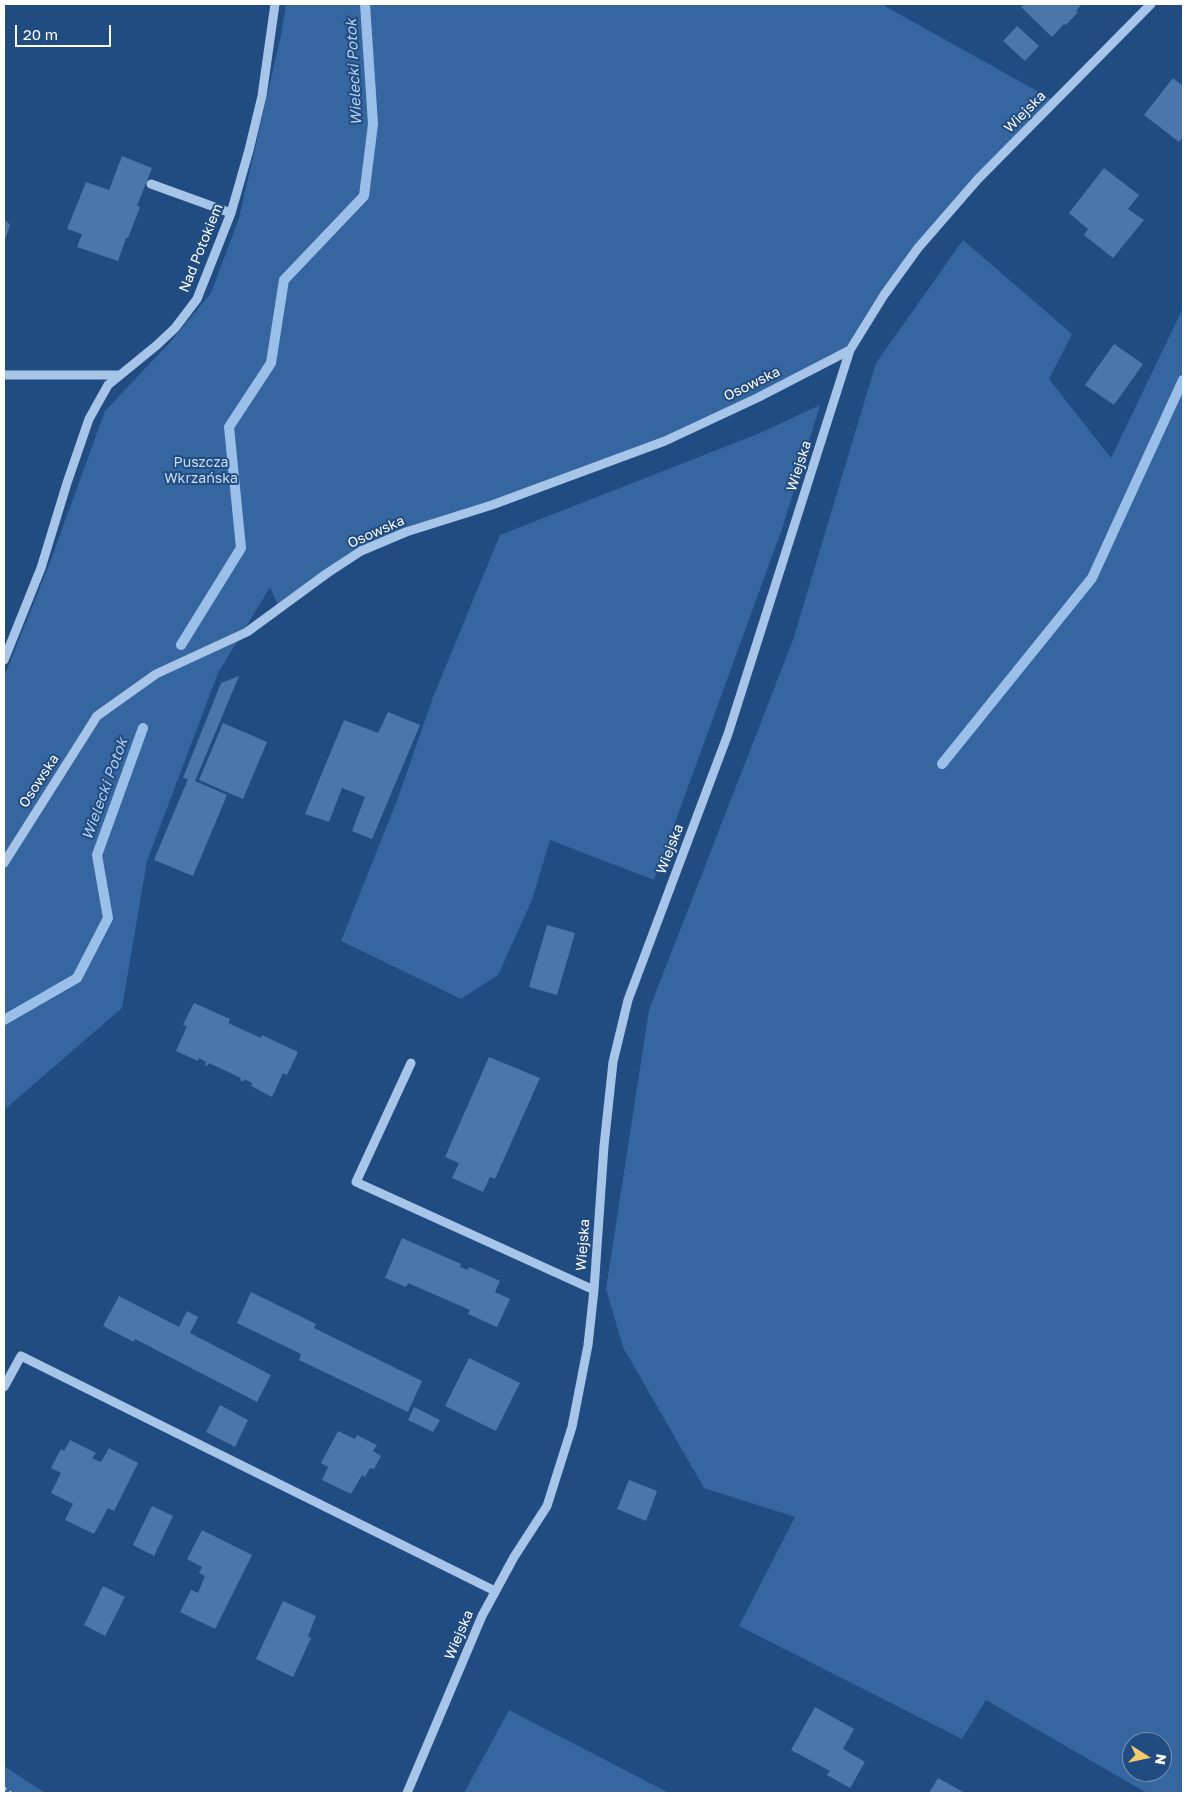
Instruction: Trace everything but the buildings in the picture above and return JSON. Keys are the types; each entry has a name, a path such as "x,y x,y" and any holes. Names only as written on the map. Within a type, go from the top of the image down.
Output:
{"street":[{"name":"Nad Potokiem","path":"4,660 41,568 67,482 90,419 108,385 157,346 175,328 197,299 231,213 262,96 275,4"},
{"name":"Wiejska","path":"407,1793 482,1616 514,1557 547,1506 572,1427 588,1345 612,1062 628,1000 728,734 850,350 884,295 918,248 972,186 1151,4"},
{"path":"152,184 231,213"},
{"name":"Osowska","path":"4,863 97,716 156,674 247,632 326,574 361,551 406,532 492,506 665,441 758,398 850,350"},
{"path":"4,374 119,376"},
{"path":"411,1063 356,1182 594,1290"},
{"path":"4,1388 21,1356 495,1591"}],"path":[{"path":"4,1788 11,1793"}],"green space":[{"name":"Puszcza Wkrzańska","path":"286,4 881,4 1055,101 918,248 850,350 665,441 361,551 279,608 270,587 218,673 147,861 122,1008 4,1110 4,677 49,565 105,411 171,341 211,293 239,218 281,35"},
{"path":"963,240 1072,334 1049,379 1111,458 1183,308 1183,1793 1147,1793 1128,1782 1172,1782 1172,1732 1122,1732 1122,1779 986,1700 962,1739 739,1626 795,1517 704,1488 623,1347 606,1289 649,1010 793,640 876,363"},
{"path":"820,405 782,529 654,880 550,840 532,900 498,975 461,999 341,941 399,795 433,697 500,535 760,433"},
{"path":"509,1710 669,1793 464,1793"},
{"path":"4,1766 45,1793 4,1793"}],"waterway":[{"name":"Wielecki Potok","path":"181,645 241,548 229,427 271,363 284,280 364,196 373,124 365,4"},
{"path":"942,764 1092,578 1183,380"},
{"name":"Wielecki Potok","path":"4,1020 77,978 108,918 97,855 143,728"}]}
